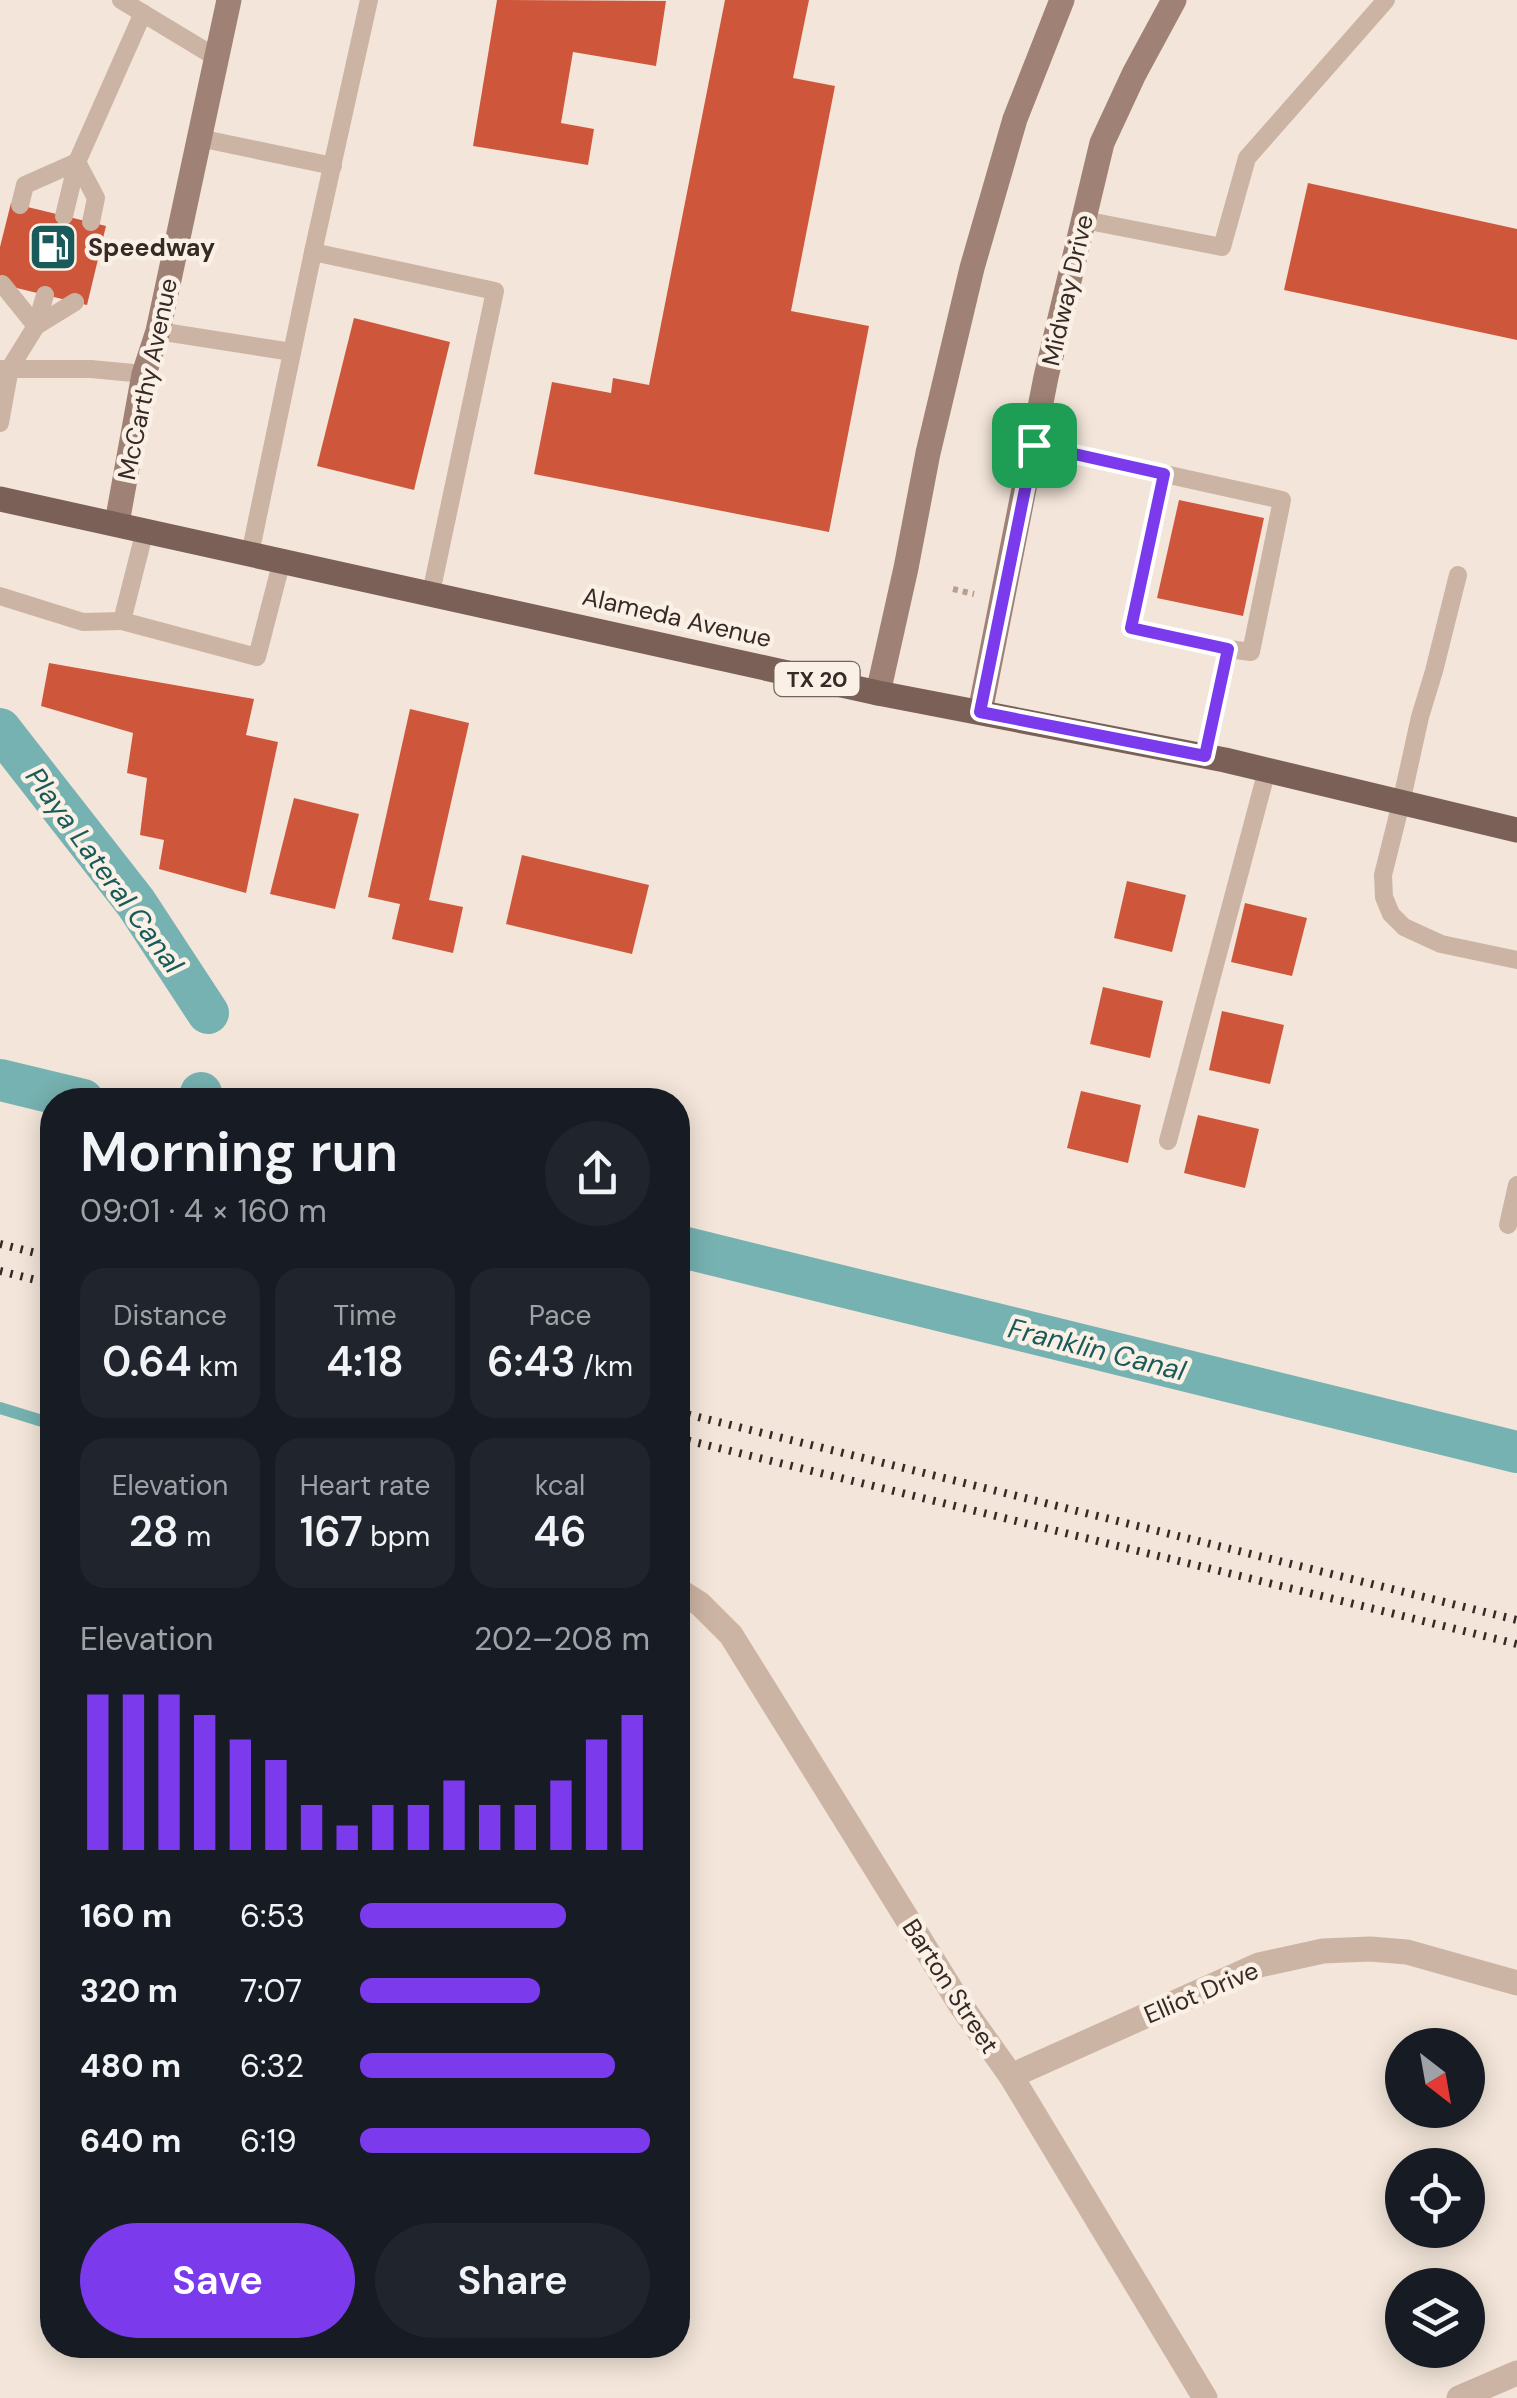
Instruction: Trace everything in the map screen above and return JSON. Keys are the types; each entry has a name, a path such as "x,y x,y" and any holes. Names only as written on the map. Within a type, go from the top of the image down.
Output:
{"main road":[{"name":"McCarthy Avenue","path":"117,524 144,374 158,332 229,0"},
{"path":"878,693 928,453 972,268 1015,119 1062,0"},
{"name":"Midway Drive","path":"980,712 1046,377 1102,144 1174,0"},
{"name":"Alameda Avenue","path":"0,500 878,693 1205,756 1517,830"}],"street":[{"name":"Barton Street","path":"690,1598 731,1636 960,2004 1011,2076 1205,2398"},
{"name":"Elliot Drive","path":"1011,2076 1258,1965 1323,1951 1407,1952 1517,1983"},
{"path":"1459,2398 1517,2373"}],"lane":[{"path":"121,0 216,58"},
{"path":"250,554 368,0"},
{"path":"1084,220 1222,247 1247,158 1386,0"},
{"path":"64,216 77,162 143,13"},
{"path":"198,138 333,166"},
{"path":"20,205 25,185 77,162"},
{"path":"77,162 96,198 91,222"},
{"path":"313,252 495,291 431,594"},
{"path":"2,284 36,326"},
{"path":"0,423 5,368 36,326 46,295"},
{"path":"36,326 75,302"},
{"path":"158,332 292,352"},
{"path":"5,368 144,374"},
{"path":"1034,445 1282,500 1251,652 1131,628 1164,474"},
{"path":"122,620 144,530"},
{"path":"0,596 83,622 122,620 257,656 282,560"},
{"path":"1458,575 1382,874 1384,897 1391,914 1404,927 1441,944 1517,960"},
{"path":"1205,756 1228,649"},
{"path":"1168,1141 1266,770"},
{"path":"1508,1225 1517,1185"}],"path":[{"path":"954,588 975,594"}],"building":[{"path":"497,0 666,1 656,66 573,52 561,123 594,129 588,165 473,146"},
{"path":"725,0 809,0 793,78 835,86 791,311 869,326 829,532 534,474 552,382 611,393 613,378 649,385"},
{"path":"1308,183 1517,229 1517,340 1284,290"},
{"path":"11,203 106,226 87,305 0,284 0,247"},
{"path":"354,318 450,342 414,490 317,466"},
{"path":"1179,500 1264,518 1243,616 1157,598"},
{"path":"49,663 254,699 246,735 278,742 246,893 159,869 164,840 140,835 147,778 127,773 133,733 41,706"},
{"path":"410,709 469,723 429,900 463,907 453,953 392,939 400,904 368,897"},
{"path":"294,798 359,814 335,909 270,894"},
{"path":"522,855 649,885 632,954 506,924"},
{"path":"1127,881 1186,895 1172,952 1114,938"},
{"path":"1245,903 1307,918 1292,976 1231,962"},
{"path":"1103,987 1163,1001 1150,1058 1090,1044"},
{"path":"1222,1011 1284,1025 1270,1084 1209,1070"},
{"path":"1081,1091 1141,1105 1128,1163 1067,1148"},
{"path":"1198,1115 1259,1129 1245,1188 1184,1173"}],"waterway":[{"name":"Playa Lateral Canal","path":"0,729 136,903 208,1013"},
{"name":"Franklin Canal","path":"0,1080 40,1090"},
{"name":"Franklin Canal","path":"690,1249 1517,1452"},
{"path":"0,1408 40,1420"}],"railway":[{"path":"0,1244 40,1254"},
{"path":"0,1271 40,1281"},
{"path":"690,1415 1517,1620"},
{"path":"690,1441 1517,1644"}],"place":[{"name":"Speedway","path":"53,247"}],"route":[{"path":"1034,445 1164,474 1131,628 1228,649 1205,756 980,712 1034,445"}]}
